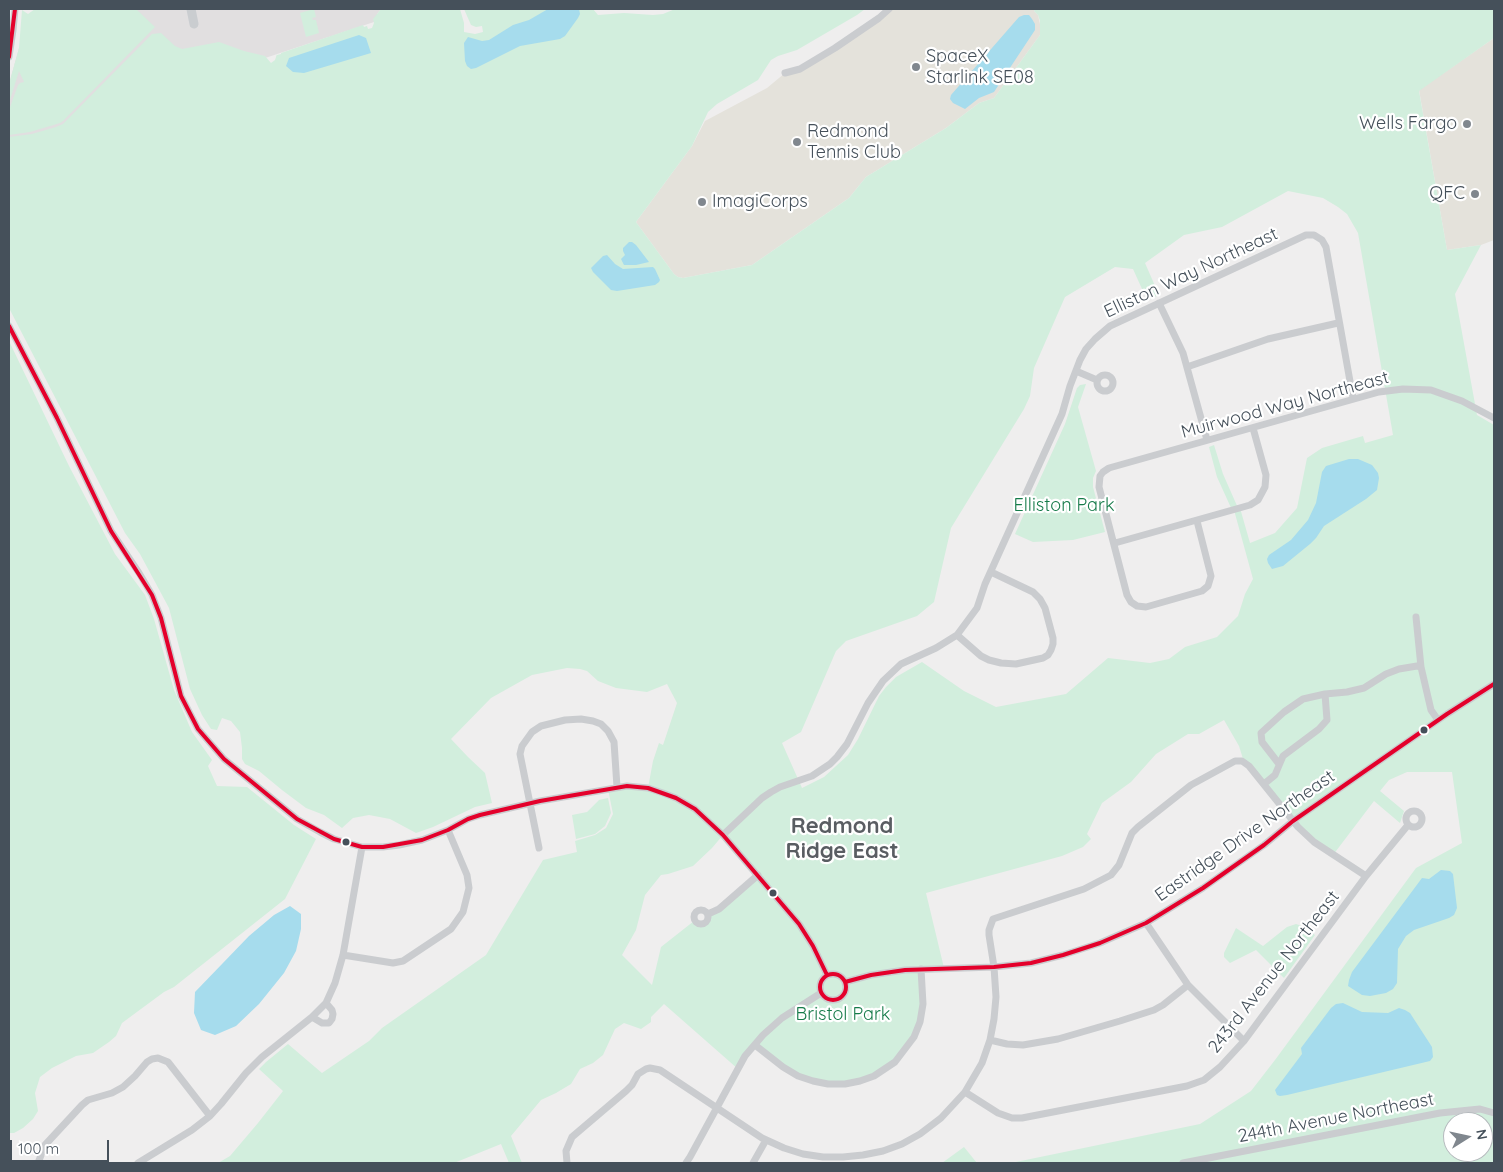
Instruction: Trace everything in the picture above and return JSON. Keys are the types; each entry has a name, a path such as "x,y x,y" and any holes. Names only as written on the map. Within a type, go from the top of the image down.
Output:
{"street":[{"path":"9,57 15,9"},
{"path":"191,9 194,24"},
{"path":"785,73 800,69 835,48 889,9"},
{"name":"Elliston Way Northeast","path":"723,835 766,795 780,787 812,776 830,764 851,737 868,703 882,681 902,664 936,648 957,635 977,608 991,572 1062,414 1076,371 1086,349 1104,330 1116,322 1159,302 1311,234 1317,236 1326,247 1338,323"},
{"path":"1159,302 1178,340 1207,440"},
{"path":"1187,367 1268,338 1338,323 1353,398"},
{"path":"9,326 57,418 111,531 152,595 161,618 181,696 198,729 224,759 297,819 327,836 362,847 399,845 422,840 480,815 529,803 617,787 648,788 676,798 695,809 723,835 799,924 813,946 827,975"},
{"path":"1076,371 1097,380"},
{"name":"Muirwood Way Northeast","path":"1114,543 1099,484 1102,474 1109,468 1379,392 1403,389 1431,390 1462,401 1494,418"},
{"path":"1197,521 1210,572 1211,579 1209,584 1202,591 1146,607 1136,606 1128,598 1114,543 1197,521 1254,503 1258,500 1265,487 1266,475 1253,428"},
{"path":"957,635 976,652 989,660 1001,663 1016,664 1043,658 1052,650 1053,638 1040,599 1033,592 991,572"},
{"path":"1416,617 1421,667 1431,710 1438,720"},
{"path":"1279,764 1262,742 1261,733 1284,712 1303,699 1364,688 1386,674 1417,666 1421,667"},
{"name":"Eastridge Drive Northeast","path":"845,982 871,974 905,970 994,967 1030,963 1063,956 1100,943 1146,923 1204,888 1264,845 1293,821 1438,720 1494,684"},
{"path":"1264,784 1275,775 1282,756 1327,720 1325,694"},
{"path":"539,848 520,754 522,746 532,732 541,726 565,720 581,719 601,724 612,737 615,747 617,787"},
{"path":"567,1163 566,1151 572,1137 632,1085 638,1074 650,1068 660,1070 766,1140 791,1150 823,1157 863,1155 902,1144 920,1134 941,1118 965,1092 982,1062 990,1040 996,1010 994,967 988,935 993,919 1084,889 1106,878 1119,865 1132,833 1138,827 1198,781 1235,761 1242,761 1249,766 1293,821 1314,842 1366,876"},
{"name":"243rd Avenue Northeast","path":"965,1092 998,1113 1012,1118 1031,1117 1204,1080 1220,1067 1244,1041 1366,876 1408,825"},
{"path":"343,955 393,963 403,961 451,929 463,912 469,888 467,875 448,830"},
{"path":"138,1163 192,1130 210,1116 262,1057 326,1002 335,983 343,955 362,847"},
{"path":"708,914 719,910 758,875"},
{"path":"1146,923 1188,985 1244,1041"},
{"path":"755,1045 783,1067 798,1076 813,1081 828,1084 845,1084 874,1076 895,1062 914,1037 920,1022 923,1004 921,969"},
{"path":"835,974 843,978 845,982 845,991 836,1000 828,999 821,993 820,985 827,975 835,974"},
{"path":"990,1040 1023,1045 1058,1039 1154,1010 1188,985"},
{"path":"686,1163 745,1056 763,1035 782,1018 821,993"},
{"path":"312,1016 322,1023 328,1023 332,1020 334,1014 326,1002"},
{"path":"38,1163 45,1145 82,1105 94,1098 105,1096 117,1090 135,1076 147,1062 158,1058 168,1062 210,1116"},
{"name":"244th Avenue Northeast","path":"1183,1163 1440,1113 1480,1109 1494,1113"},
{"path":"753,1163 766,1140"}],"shaded area":[{"path":"35,9 381,9 377,14 377,21 253,62 63,129 9,141 9,84 19,48"},
{"path":"889,9 1035,9 1034,11 1038,15 1041,29 1040,35 994,98 979,103 946,128 866,177 849,198 752,265 683,278 674,274 636,222 692,146 705,121 767,88 785,73 800,69"},
{"path":"1494,38 1494,240 1481,245 1447,250 1419,90"}],"green space":[{"path":"35,9 136,9 155,27 63,121 30,132 9,135 9,110 18,85 24,82 19,71 9,103 9,84 19,48 22,10 28,14"},
{"path":"314,9 316,17 312,18 316,20 319,33 306,37 300,13"},
{"name":"Bristol Park","path":"381,9 460,9 464,23 464,32 475,34 483,32 482,26 476,27 471,25 464,9 593,9 598,15 624,13 653,15 663,14 675,9 865,9 797,50 771,60 758,80 717,104 708,112 692,146 636,222 674,274 683,278 752,265 849,198 866,177 946,128 979,103 994,98 1040,35 1040,21 1034,11 1035,9 1494,9 1494,38 1419,91 1447,250 1481,245 1455,294 1477,415 1494,425 1494,1163 1011,1163 1200,1124 1251,1091 1416,868 1462,843 1452,772 1407,772 1389,780 1380,791 1404,811 1400,823 1374,801 1333,855 1314,842 1244,762 1239,746 1224,720 1199,734 1188,734 1156,754 1131,782 1102,803 1087,834 1091,839 1083,847 1062,856 926,893 944,968 921,969 923,1004 914,1037 885,1070 845,1084 798,1076 755,1045 738,1069 664,1004 651,1017 651,1022 641,1029 624,1023 615,1029 603,1055 593,1063 580,1069 571,1084 541,1100 511,1136 522,1163 509,1163 501,1144 454,1163 218,1163 230,1156 283,1091 259,1069 288,1044 322,1073 486,955 543,860 577,852 575,841 595,835 606,828 613,814 608,789 648,788 653,761 659,743 663,745 677,703 667,684 647,692 616,688 598,681 587,671 567,668 532,675 491,698 451,739 485,773 492,803 475,807 416,833 390,819 369,815 353,818 342,828 324,815 306,808 259,771 245,764 242,759 240,732 231,721 222,718 217,730 211,729 202,715 190,689 169,608 140,554 125,533 9,308 9,137 32,134 63,124 152,34 161,33 175,46 182,49 219,42 265,56 271,63 275,60 277,54 363,25 364,27 367,26 368,29 372,28 373,19","holes":["1288,191 1323,198 1347,214 1358,233 1393,435 1365,443 1363,436 1322,448 1307,458 1297,508 1275,533 1250,543 1240,508 1238,508 1223,474 1214,445 1209,447 1217,477 1232,510 1234,510 1253,579 1245,594 1238,616 1217,637 1185,647 1169,659 1150,663 1108,658 1066,694 996,707 964,691 922,662 896,677 886,687 879,696 848,755 824,777 802,788 782,743 801,732 836,651 846,641 917,616 934,602 951,528 1024,409 1030,396 1034,368 1065,297 1115,267 1133,269 1147,300 1159,295 1145,263 1184,235 1222,227","723,835 758,875 709,916 705,923 701,925 694,921 661,947 652,985 622,955 636,930 645,895 661,875 693,866"]},
{"path":"9,341 69,466 115,554 145,595 154,619 174,690 192,732 212,760 208,766 217,786 247,787 294,825 316,839 285,899 174,987 164,992 122,1023 116,1036 109,1042 93,1053 76,1056 52,1068 40,1077 35,1093 38,1111 33,1119 14,1133 9,1133"},
{"name":"Elliston Park","path":"1086,384 1078,407 1096,471 1093,478 1093,487 1105,532 1073,540 1033,542 1015,534 1065,424 1077,388 1080,385"},
{"path":"608,798 611,813 605,826 595,834 576,839 572,815 587,812 599,800"},
{"path":"1296,924 1315,935 1284,978 1256,950 1230,963 1224,957 1224,953 1236,928 1263,946 1287,927"},
{"path":"964,1147 977,1163 942,1163"}],"water":[{"path":"548,9 579,9 580,14 565,36 560,39 520,46 476,68 471,69 467,66 464,43 468,37 482,41 489,40 513,25 529,20"},
{"path":"1029,15 1032,19 1035,24 1035,30 994,92 979,98 965,109 953,103 950,99 951,95 1019,17"},
{"path":"359,35 366,38 371,53 304,73 293,72 286,66 289,58"},
{"path":"629,242 636,245 649,262 624,265 621,259 625,255 623,248"},
{"path":"607,255 615,264 623,269 653,267 660,280 655,285 617,291 611,290 591,268 603,256"},
{"path":"1349,459 1358,459 1372,465 1379,478 1377,490 1324,526 1310,544 1283,566 1272,569 1267,559 1269,555 1291,540 1308,520 1316,503 1322,472 1326,466"},
{"path":"1441,870 1450,871 1453,874 1457,908 1454,915 1414,930 1406,936 1398,949 1397,983 1393,989 1386,993 1370,996 1362,995 1348,986 1352,972 1422,878 1429,879"},
{"path":"290,906 301,914 301,929 296,951 284,973 259,1004 236,1026 215,1035 201,1030 194,1013 195,992 249,936 274,915"},
{"path":"1343,1003 1362,1012 1388,1013 1399,1008 1410,1013 1432,1047 1433,1057 1430,1061 1287,1095 1277,1095 1275,1090 1302,1054 1301,1048 1331,1008 1336,1004"}],"transit line":[{"path":"9,57 15,9"},
{"path":"9,326 57,418 111,531 152,595 161,618 181,696 198,729 224,759 297,819 334,839 362,847 383,847 422,840 480,815 540,801 627,786 648,788 676,798 695,809 723,835 799,924 813,946 827,975"},
{"path":"845,982 871,975 905,970 994,967 1031,963 1100,943 1146,923 1203,888 1264,845 1293,821 1447,714 1494,684"},
{"path":"833,974 842,978 846,987 842,996 833,1000 824,996 820,987 824,978 833,974"}],"place":[{"name":"SpaceX Starlink SE08","path":"916,67"},
{"name":"Wells Fargo","path":"1467,124"},
{"name":"Redmond Tennis Club","path":"797,142"},
{"name":"QFC","path":"1475,194"},
{"name":"ImagiCorps","path":"702,202"}],"district":[{"name":"Redmond Ridge East","path":"842,838"}]}
